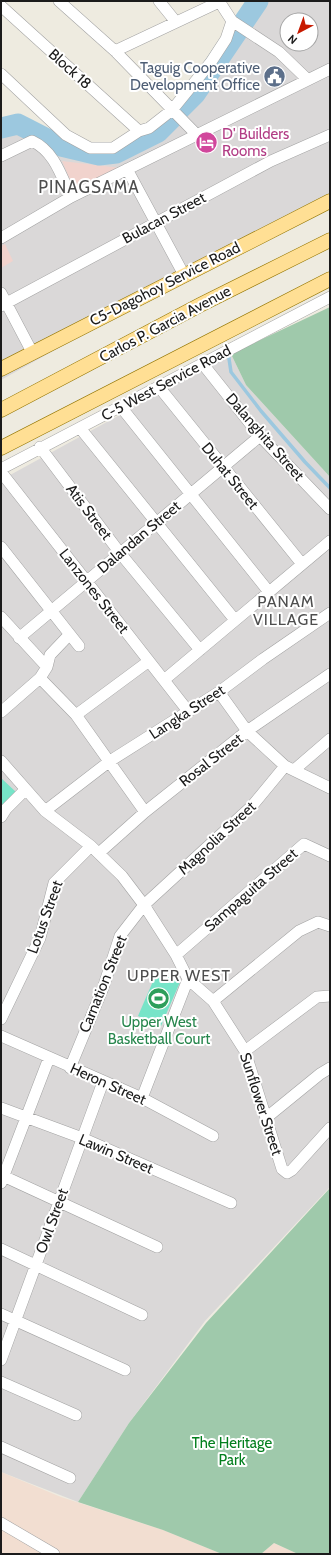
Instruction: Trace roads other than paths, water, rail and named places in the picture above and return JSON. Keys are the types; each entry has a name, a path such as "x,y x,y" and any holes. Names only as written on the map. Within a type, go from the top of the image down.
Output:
{"main road":[{"name":"C5-Dagohoy Service Road","path":"1,369 330,201"},
{"name":"Carlos P. Garcia Avenue","path":"1,410 200,305 330,240"},
{"path":"1,448 330,279"}],"street":[{"path":"59,1 115,51 196,134"},
{"path":"159,1 176,22"},
{"path":"115,51 219,1 238,25 279,52 307,79"},
{"name":"Block 18","path":"1,6 139,131"},
{"path":"1,74 66,135 90,148 113,148 139,131 149,128 172,110 194,86 226,39 238,25"},
{"path":"1,238 71,197 330,68"},
{"name":"Bulacan Street","path":"4,304 271,161 330,135"},
{"path":"1,156 32,141 43,146 53,158 71,197"},
{"path":"127,169 184,275"},
{"path":"1,292 4,304 32,352"},
{"name":"C-5 West Service Road","path":"1,470 40,447 160,387 202,363 330,297"},
{"name":"Dalanghita Street","path":"202,363 260,436 330,509"},
{"name":"Duhat Street","path":"160,387 302,564"},
{"path":"121,407 269,592"},
{"path":"80,428 235,620"},
{"name":"Dalandan Street","path":"19,638 260,436"},
{"name":"Atis Street","path":"40,447 120,553 200,650"},
{"name":"Lanzones Street","path":"1,470 86,582 188,711"},
{"path":"164,680 330,541"},
{"path":"1,547 79,646"},
{"name":"Langka Street","path":"44,811 110,761 219,692 263,659 330,614"},
{"path":"1,617 47,668"},
{"path":"1,712 40,678 47,668 50,655 69,635"},
{"path":"76,715 149,661"},
{"name":"Rosal Street","path":"95,849 145,812 247,731 330,674"},
{"path":"40,678 76,715 145,812"},
{"path":"219,692 247,731 289,768 330,788"},
{"name":"Magnolia Street","path":"144,905 252,806 289,768 330,739"},
{"name":"Sunflower Street","path":"1,761 44,811 95,849 122,876 144,905 176,955 188,979 213,1001 245,1051 282,1169 287,1173 292,1170 330,1128"},
{"path":"1,817 6,809 25,790"},
{"name":"Sampaguita Street","path":"176,955 304,844 330,856"},
{"name":"Lotus Street","path":"1,1019 40,938 54,883 95,849"},
{"name":"Carnation Street","path":"70,1068 103,988 120,936 144,905"},
{"path":"213,1001 299,931 318,922 330,926"},
{"path":"142,1098 188,979"},
{"path":"245,1051 317,997 330,996"},
{"name":"Heron Street","path":"1,1036 70,1068 142,1098 213,1136"},
{"path":"49,1058 2,1178 59,1202 157,1247"},
{"path":"266,1118 320,1074 330,1068"},
{"name":"Owl Street","path":"1,1360 103,1082"},
{"name":"Lawin Street","path":"1,1108 26,1119 82,1138 231,1203"},
{"path":"1,1249 142,1315"},
{"path":"1,1314 125,1370"},
{"path":"1,1382 76,1415"},
{"path":"1,1447 70,1478"},
{"path":"1,1523 54,1554"}],"waterway":[{"path":"177,112 195,94 258,1"},
{"path":"1,128 18,124 61,146 99,155 116,153 158,132 176,114"},
{"path":"228,352 231,372 261,411 305,462 330,488"}],"place":[{"name":"Taguig Cooperative Development Office","path":"275,77"},
{"name":"D' Builders Rooms","path":"206,143"},
{"name":"Upper West Basketball Court","path":"159,999"}],"district":[{"name":"PINAGSAMA","path":"89,187"},
{"name":"PANAM VILLAGE","path":"286,610"},
{"name":"UPPER WEST","path":"179,975"}],"park label":[{"name":"The Heritage Park","path":"232,1452"}]}
